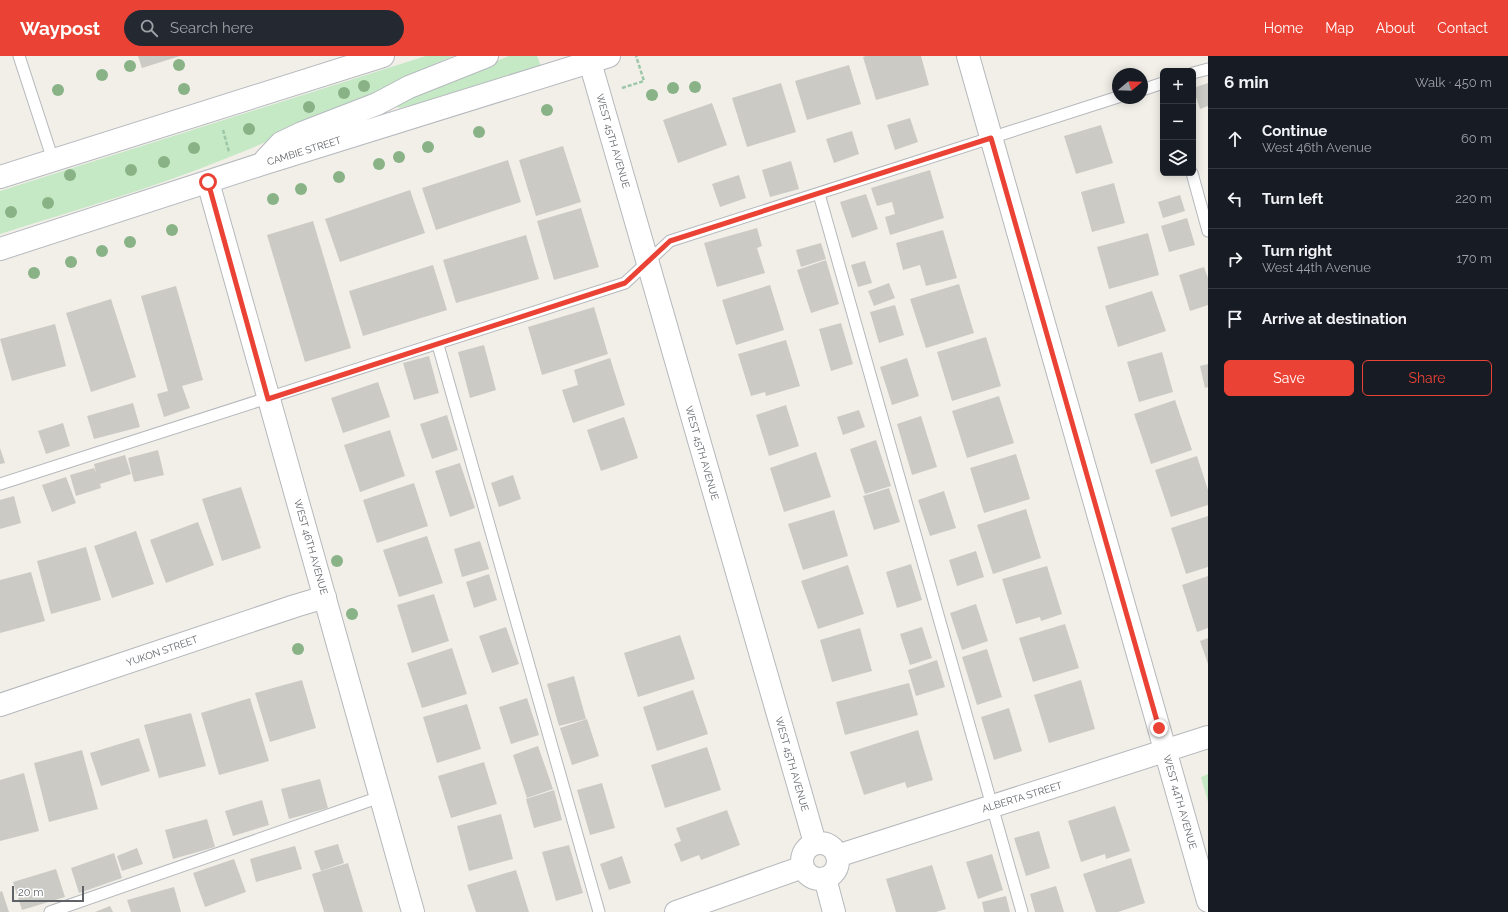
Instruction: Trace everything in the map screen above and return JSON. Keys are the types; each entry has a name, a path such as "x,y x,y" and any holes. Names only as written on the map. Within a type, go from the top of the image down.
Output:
{"street":[{"path":"0,177 383,56"},
{"path":"262,164 281,143 302,132 377,104 409,87 487,56"},
{"name":"WEST 44TH AVENUE","path":"968,56 1208,901"},
{"name":"CAMBIE STREET","path":"0,249 262,164 599,59"},
{"name":"WEST 45TH AVENUE","path":"599,59 647,262 815,843"},
{"name":"WEST 46TH AVENUE","path":"208,182 413,912"},
{"name":"YUKON STREET","path":"0,705 288,608 325,597"},
{"name":"ALBERTA STREET","path":"837,856 1166,752 1208,737"},
{"path":"815,843 826,844 831,847 837,856 834,872 824,878 814,878 803,867 802,855 805,850 815,843"},
{"path":"676,912 803,867"},
{"path":"824,878 834,912"}],"lane":[{"path":"19,56 53,160"},
{"path":"1196,72 1208,68"},
{"path":"1148,88 1160,84"},
{"path":"0,484 438,345 625,283 670,241 1112,99"},
{"path":"1193,176 1208,232"},
{"path":"819,194 1022,912"},
{"path":"438,345 599,912"},
{"path":"50,912 380,797"}],"path":[{"path":"618,90 644,81 636,56"},
{"path":"222,128 230,156"}],"green space":[{"path":"426,56 453,56 284,134 227,158 143,189 0,234 0,191"},
{"path":"509,56 537,56 541,66 429,101 400,108 397,107 397,102"},
{"path":"1208,774 1208,802 1201,777"}],"building":[{"path":"138,56 180,56 142,68"},
{"path":"921,56 929,85 876,100 863,57"},
{"path":"849,65 861,104 807,120 795,81"},
{"path":"781,83 796,132 747,147 732,98"},
{"path":"1208,83 1208,106 1200,109 1196,97 1196,87"},
{"path":"712,103 727,145 678,163 663,120"},
{"path":"910,118 918,142 895,150 887,125"},
{"path":"1101,125 1113,163 1076,174 1064,136"},
{"path":"852,131 859,154 834,163 826,139"},
{"path":"563,146 581,202 536,216 519,160"},
{"path":"508,160 521,202 436,230 422,188"},
{"path":"791,161 799,189 770,197 762,170"},
{"path":"930,170 944,218 890,235 885,217 895,214 892,202 877,206 871,188"},
{"path":"739,175 746,198 720,207 712,184"},
{"path":"1114,183 1125,223 1092,232 1081,192"},
{"path":"410,190 425,233 340,262 325,219"},
{"path":"866,194 878,229 852,238 840,202"},
{"path":"1180,195 1185,211 1163,218 1158,202"},
{"path":"581,208 599,267 554,280 537,221"},
{"path":"1187,218 1195,245 1169,252 1161,226"},
{"path":"313,221 351,348 305,362 267,235"},
{"path":"757,228 762,246 757,248 765,273 717,287 704,243"},
{"path":"943,230 957,278 926,286 920,265 903,270 896,243"},
{"path":"1148,233 1159,275 1109,289 1097,247"},
{"path":"526,235 539,279 456,303 443,260"},
{"path":"821,243 826,259 801,267 796,250"},
{"path":"826,260 839,304 811,313 797,270"},
{"path":"865,261 872,283 858,287 851,265"},
{"path":"433,265 447,310 363,336 349,291"},
{"path":"1204,267 1208,278 1208,305 1190,311 1179,275"},
{"path":"889,283 895,298 874,306 868,291"},
{"path":"959,284 974,333 926,348 910,299"},
{"path":"770,285 784,330 736,345 722,300"},
{"path":"176,286 203,380 182,386 190,408 164,417 157,394 168,391 141,296"},
{"path":"1152,291 1166,331 1118,347 1105,306"},
{"path":"111,299 136,377 91,392 66,313"},
{"path":"895,305 904,335 879,343 870,312"},
{"path":"594,307 608,354 542,375 528,327"},
{"path":"841,323 853,364 831,371 819,329"},
{"path":"55,324 66,366 12,381 0,339"},
{"path":"986,337 1001,386 952,401 937,352"},
{"path":"786,340 800,386 766,396 765,392 751,396 738,354"},
{"path":"484,345 496,390 470,398 458,352"},
{"path":"1162,352 1173,392 1139,402 1127,362"},
{"path":"429,356 439,393 414,400 403,363"},
{"path":"610,358 625,405 573,423 562,390 578,385 574,370"},
{"path":"907,358 919,396 892,405 880,367"},
{"path":"1208,364 1208,387 1205,388 1200,366"},
{"path":"378,382 390,417 343,433 331,398"},
{"path":"999,396 1014,443 967,458 952,411"},
{"path":"1175,400 1192,450 1151,464 1134,414"},
{"path":"133,403 140,427 94,439 87,416"},
{"path":"786,405 799,446 769,456 756,415"},
{"path":"859,410 865,427 843,435 837,417"},
{"path":"447,415 458,450 432,459 420,424"},
{"path":"921,416 937,467 912,475 897,424"},
{"path":"624,417 638,458 601,471 587,430"},
{"path":"63,423 70,446 46,454 38,431"},
{"path":"390,430 405,476 360,492 344,445"},
{"path":"876,440 891,486 865,494 850,449"},
{"path":"0,448 5,463 0,464"},
{"path":"158,450 164,475 134,482 128,458"},
{"path":"816,452 831,497 784,512 770,468"},
{"path":"1016,454 1030,499 984,513 970,468"},
{"path":"125,455 131,474 100,484 101,488 76,496 70,475 94,468 96,473 94,464"},
{"path":"1197,456 1208,490 1208,505 1171,517 1155,470"},
{"path":"460,463 475,508 450,517 435,471"},
{"path":"513,475 521,499 499,507 491,483"},
{"path":"66,477 76,503 52,512 42,485"},
{"path":"414,483 428,526 377,543 363,500"},
{"path":"241,487 261,548 222,561 202,499"},
{"path":"889,488 900,522 874,530 863,496"},
{"path":"944,491 956,528 930,536 918,500"},
{"path":"14,496 21,523 0,529 0,500"},
{"path":"1026,509 1041,558 993,574 977,525"},
{"path":"834,510 848,556 803,570 788,524"},
{"path":"1208,516 1208,567 1186,574 1171,528"},
{"path":"198,522 214,565 166,583 150,540"},
{"path":"136,531 154,584 112,598 94,546"},
{"path":"427,536 443,583 399,597 383,550"},
{"path":"480,541 489,569 462,577 454,549"},
{"path":"86,547 101,600 51,614 37,561"},
{"path":"976,551 984,577 957,586 949,560"},
{"path":"911,564 922,600 897,608 886,572"},
{"path":"848,565 864,614 818,629 801,581"},
{"path":"1047,566 1062,614 1041,621 1040,617 1016,624 1002,579"},
{"path":"31,572 45,621 0,633 0,580"},
{"path":"489,574 497,600 474,608 466,582"},
{"path":"1208,576 1208,628 1197,632 1182,585"},
{"path":"434,594 449,641 412,653 397,605"},
{"path":"976,604 988,641 962,650 950,613"},
{"path":"1065,624 1079,668 1033,682 1019,638"},
{"path":"506,627 519,664 492,673 479,636"},
{"path":"922,627 932,658 910,665 900,634"},
{"path":"860,628 872,671 832,682 820,640"},
{"path":"680,635 695,679 638,697 624,653"},
{"path":"1208,638 1208,664 1200,641"},
{"path":"452,648 467,694 422,708 407,663"},
{"path":"987,649 1002,697 977,705 962,657"},
{"path":"937,660 945,687 916,696 908,670"},
{"path":"574,676 586,719 559,726 547,684"},
{"path":"302,680 316,728 270,742 255,693"},
{"path":"1081,680 1095,729 1049,743 1034,695"},
{"path":"909,683 918,715 845,735 836,702"},
{"path":"693,690 708,734 657,751 643,707"},
{"path":"250,698 269,761 219,775 201,713"},
{"path":"527,698 539,735 511,744 499,707"},
{"path":"467,704 481,749 437,763 423,717"},
{"path":"1009,708 1022,751 994,760 981,717"},
{"path":"191,713 206,766 159,778 144,725"},
{"path":"587,719 599,756 572,765 560,728"},
{"path":"918,730 933,780 907,788 905,782 864,795 850,752"},
{"path":"139,738 150,771 101,786 90,753"},
{"path":"538,746 553,789 527,798 513,755"},
{"path":"707,747 721,790 665,808 651,765"},
{"path":"82,750 98,809 49,822 34,763"},
{"path":"484,762 497,804 451,818 438,776"},
{"path":"24,773 39,831 0,841 0,780"},
{"path":"320,779 328,808 289,819 281,789"},
{"path":"602,783 615,828 590,835 577,790"},
{"path":"554,790 562,820 534,828 526,799"},
{"path":"262,800 269,825 233,836 225,811"},
{"path":"1115,806 1130,851 1106,859 1105,854 1081,862 1068,821"},
{"path":"727,810 740,845 701,860 699,855 681,862 674,844 681,841 676,828"},
{"path":"501,814 513,859 469,871 457,826"},
{"path":"207,819 215,847 173,859 165,830"},
{"path":"1039,831 1050,868 1026,876 1014,838"},
{"path":"338,844 344,863 321,871 314,851"},
{"path":"569,845 583,893 556,901 542,852"},
{"path":"295,846 302,869 256,882 250,859"},
{"path":"137,848 143,864 122,871 117,856"},
{"path":"114,853 122,878 79,893 71,868"},
{"path":"992,854 1003,890 978,899 966,862"},
{"path":"622,856 631,883 609,890 600,864"},
{"path":"1131,858 1145,903 1118,912 1096,912 1083,874"},
{"path":"234,859 246,892 205,907 193,873"},
{"path":"348,863 363,912 324,912 312,874"},
{"path":"932,865 946,909 936,912 896,912 886,879"},
{"path":"56,869 65,897 22,910 13,882"},
{"path":"516,870 529,912 476,912 467,885"},
{"path":"1056,886 1064,912 1035,912 1030,894"},
{"path":"174,887 181,912 131,912 127,900"},
{"path":"2,891 9,912 0,912 0,892"},
{"path":"1006,896 1010,912 984,912 982,902"},
{"path":"110,906 113,912 95,912"}],"route":[{"path":"208,182 268,399 625,283 670,241 991,138 1159,728"}]}
